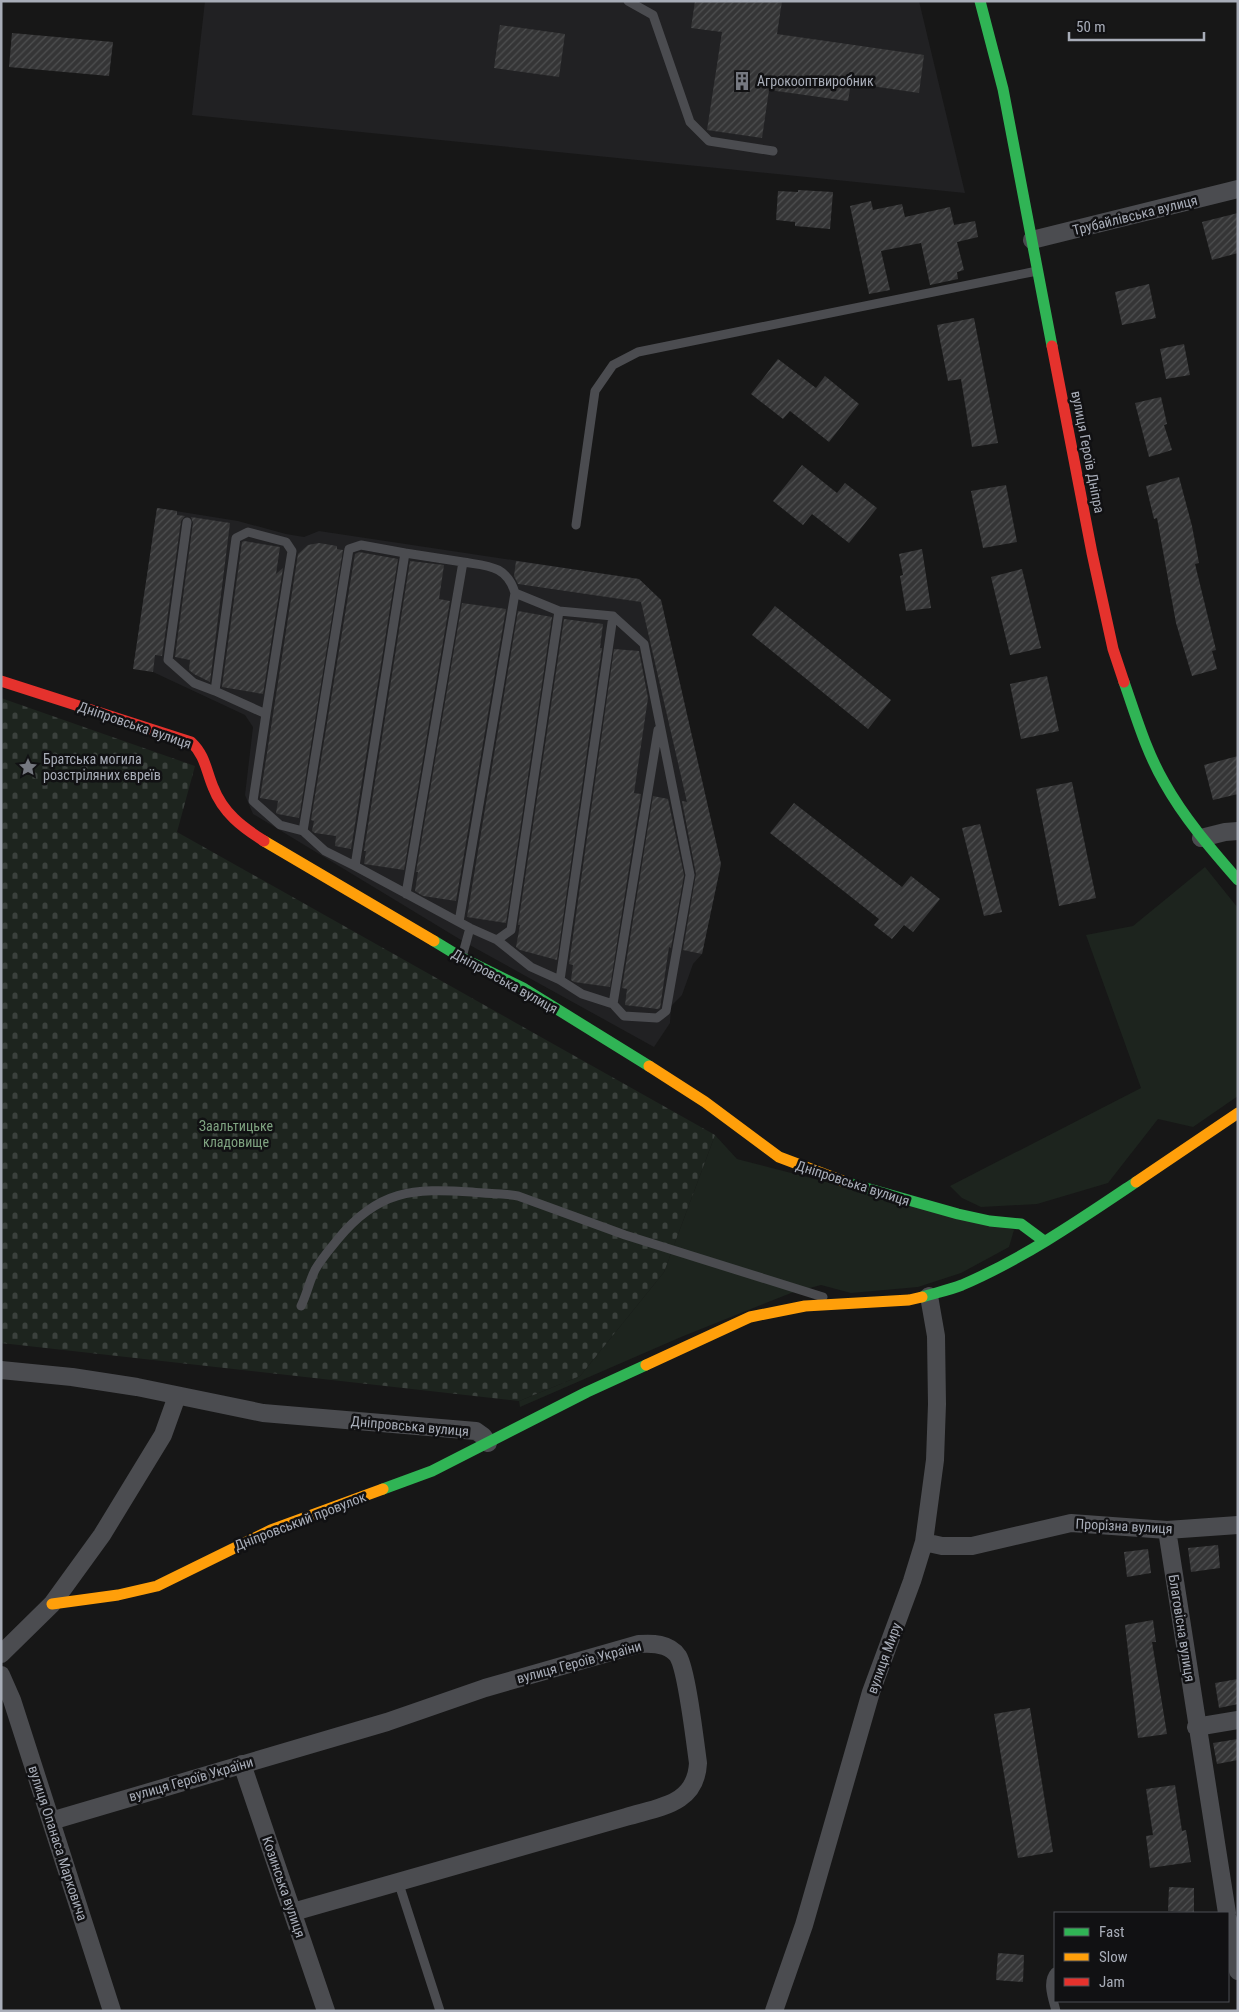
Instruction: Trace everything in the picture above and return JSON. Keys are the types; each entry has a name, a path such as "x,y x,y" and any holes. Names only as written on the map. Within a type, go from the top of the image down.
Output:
{"street":[{"name":"вулиця Героїв Дніпра","path":"980,1 1003,89 1092,553 1113,649 1146,746 1173,797 1202,838 1238,880"},
{"name":"Трубайлівська вулиця","path":"1032,240 1238,189"},
{"name":"Дніпровська вулиця","path":"1,681 191,742 205,756 212,785 222,805 244,828 462,958 522,988 609,1040 685,1088 765,1148 791,1163 834,1179 915,1202 990,1221 1021,1224 1044,1241"},
{"path":"1202,838 1238,831"},
{"name":"Дніпровська вулиця","path":"1,1370 72,1377 137,1387 286,1416 476,1431 484,1436 488,1443 586,1392 750,1317 789,1308 909,1300 960,1286 986,1274 1044,1241 1238,1113"},
{"name":"вулиця Миру","path":"774,2011 804,1925 871,1692 907,1596 924,1542 935,1460 937,1404 936,1336 929,1296"},
{"path":"1,1654 52,1604 102,1535 163,1435 177,1396"},
{"name":"Дніпровський провулок","path":"52,1604 118,1595 157,1586 271,1530 432,1471 488,1443"},
{"name":"Прорізна вулиця","path":"924,1542 942,1546 972,1546 1071,1523 1167,1530 1238,1525"},
{"name":"Благовісна вулиця","path":"1167,1530 1226,1912"},
{"name":"вулиця Героїв України","path":"51,1821 387,1722 485,1688 639,1644 661,1645 671,1649 677,1655 683,1670 698,1763 698,1774 693,1786 684,1797 661,1807 626,1818 293,1912"},
{"name":"вулиця Опанаса Марковича","path":"1,1675 12,1700 112,2011"},
{"path":"1196,1726 1238,1720"},
{"name":"Козинська вулиця","path":"242,1764 326,2011"},
{"name":"Благовісна вулиця","path":"1229,1928 1238,1971"}],"lane":[{"path":"628,1 652,15 690,122 709,141 774,151"},
{"path":"576,526 596,391 612,365 638,352 1038,271"},
{"path":"187,522 168,660 194,683 215,690 266,714"},
{"path":"215,690 236,538 248,532 286,542 292,551 253,801 280,825 303,831 325,851 470,928 497,940 531,967 560,980 582,994 613,1004 624,1016 657,1018 666,1011 690,875 644,644 614,616 559,611 516,593"},
{"path":"303,831 349,549 361,545 497,567 512,582 516,593 459,922"},
{"path":"355,866 406,553"},
{"path":"406,894 462,562"},
{"path":"497,940 511,930 559,611"},
{"path":"560,980 614,616"},
{"path":"613,1004 659,724"},
{"path":"462,958 470,928"},
{"path":"302,1306 316,1268 344,1232 360,1216 387,1199 405,1193 432,1190 504,1193 518,1196 625,1235 845,1304"},
{"path":"398,1882 440,2011"},
{"path":"1054,1973 1050,1984 1054,2002"}],"shaded area":[{"path":"205,1 919,1 965,193 192,115"},
{"path":"157,508 238,521 304,537 319,531 639,579 661,600 721,864 702,954 693,964 682,995 671,1006 670,1023 654,1047 466,943 253,814 245,795 253,727 245,715 153,672 133,669"}],"green space":[{"name":"Заальтицьке кладовище","path":"1,698 195,766 177,832 715,1135 664,1272 580,1376 519,1401 1,1343"},
{"path":"1205,867 1238,908 1238,1096 1193,1127 1158,1119 1108,1183 1037,1204 981,1207 962,1198 950,1186 1141,1088 1086,935 1133,926"},
{"path":"715,1135 737,1159 1014,1230 1009,1247 961,1273 918,1287 851,1293 821,1285 791,1293 681,1337 520,1407 519,1401 580,1376 664,1272"}],"building":[{"path":"695,1 782,1 777,34 924,55 919,93 851,83 848,101 769,90 762,138 707,130 722,32 691,28"},
{"path":"500,25 565,34 559,77 494,68"},
{"path":"12,33 113,42 109,76 9,67"},
{"path":"798,190 833,192 830,229 795,226 795,222 776,220 778,191 798,192"},
{"path":"871,201 873,210 902,204 905,217 950,207 954,225 975,221 978,237 957,242 964,270 957,272 958,279 930,285 921,243 881,251 890,290 869,294 850,206"},
{"path":"1238,213 1238,253 1212,260 1202,222"},
{"path":"1149,284 1156,318 1122,325 1115,292"},
{"path":"974,318 998,443 972,447 961,379 948,381 937,325"},
{"path":"1184,344 1190,375 1166,379 1160,349"},
{"path":"778,359 816,388 825,376 859,404 829,442 790,411 783,419 751,394"},
{"path":"1161,397 1167,424 1164,425 1172,450 1149,457 1135,403"},
{"path":"802,465 837,493 845,483 877,508 849,543 812,514 803,525 773,501"},
{"path":"1179,477 1192,526 1199,563 1195,564 1216,650 1212,651 1217,669 1192,676 1176,623 1157,518 1154,519 1146,486"},
{"path":"1006,485 1017,542 983,548 971,491"},
{"path":"157,508 177,511 177,515 185,516 181,521 162,656 155,655 153,672 133,669"},
{"path":"191,517 230,523 210,682 189,670 190,660 175,657 193,523"},
{"path":"242,542 280,547 276,574 283,568 263,694 222,687"},
{"path":"319,543 337,546 337,549 343,550 299,818 276,813 278,801 260,798 298,554 308,545"},
{"path":"922,549 931,608 906,611 900,576 903,575 899,554"},
{"path":"359,552 398,559 351,849 335,846 336,836 312,831 314,821 311,820 355,554"},
{"path":"410,561 444,565 439,599 450,601 404,870 364,864 366,851 364,851"},
{"path":"516,561 639,579 661,600 721,864 702,954 683,950 696,874 682,801 687,802 641,602 518,584 514,576"},
{"path":"1022,569 1041,648 1010,655 991,577"},
{"path":"462,603 506,609 456,901 423,896 415,891 418,872 416,872"},
{"path":"775,606 891,700 868,729 752,635"},
{"path":"518,611 552,617 506,923 467,917"},
{"path":"564,619 603,624 600,648 602,648 557,960 520,950 516,947"},
{"path":"614,649 639,651 648,698 634,793 641,794 610,987 574,982 571,980 573,965 569,964"},
{"path":"1047,676 1059,731 1021,739 1010,684"},
{"path":"1238,756 1238,794 1213,800 1204,765"},
{"path":"1072,782 1096,898 1059,906 1036,789"},
{"path":"653,796 668,799 684,875 671,948 669,947 660,1008 658,1009 625,1005 627,989 622,988"},
{"path":"794,803 902,887 911,876 940,899 913,932 904,925 892,939 874,925 879,919 770,833"},
{"path":"980,824 1002,912 984,916 962,828"},
{"path":"1218,1545 1220,1568 1191,1572 1188,1548"},
{"path":"1148,1549 1151,1573 1127,1577 1124,1552"},
{"path":"1153,1620 1156,1642 1152,1642 1167,1734 1138,1738 1125,1625"},
{"path":"1238,1679 1238,1704 1219,1708 1215,1683"},
{"path":"1030,1708 1053,1852 1018,1858 994,1714"},
{"path":"1238,1739 1238,1760 1217,1764 1213,1743"},
{"path":"1175,1785 1182,1831 1186,1830 1191,1862 1150,1868 1146,1836 1153,1835 1146,1789"},
{"path":"1169,1887 1194,1888 1194,1912 1168,1911"},
{"path":"998,1953 1024,1955 1023,1982 996,1980"}],"traffic: fast":[{"path":"980,1 1003,89 1052,346"},
{"path":"1124,682 1147,746 1164,782 1189,821 1238,880"},
{"path":"434,941 462,958 523,988 649,1066"},
{"path":"922,1297 962,1285 985,1275 1051,1238 1136,1182"},
{"path":"848,1183 958,1214 990,1221 1021,1224 1044,1241"},
{"path":"383,1489 432,1471 587,1392 646,1365"}],"traffic: slow":[{"path":"264,841 434,941"},
{"path":"649,1066 705,1102 779,1157 848,1183"},
{"path":"1136,1182 1238,1113"},
{"path":"646,1365 750,1317 805,1306 909,1300 922,1297"},
{"path":"52,1604 118,1595 157,1586 271,1530 383,1489"}],"traffic: jam":[{"path":"1052,346 1092,553 1113,649 1124,682"},
{"path":"1,681 191,742 202,757 213,787 222,804 234,819 264,841"}],"place":[{"name":"Агрокооптвиробник","path":"742,81"},
{"name":"Братська могила розстріляних євреїв","path":"28,767"}]}
